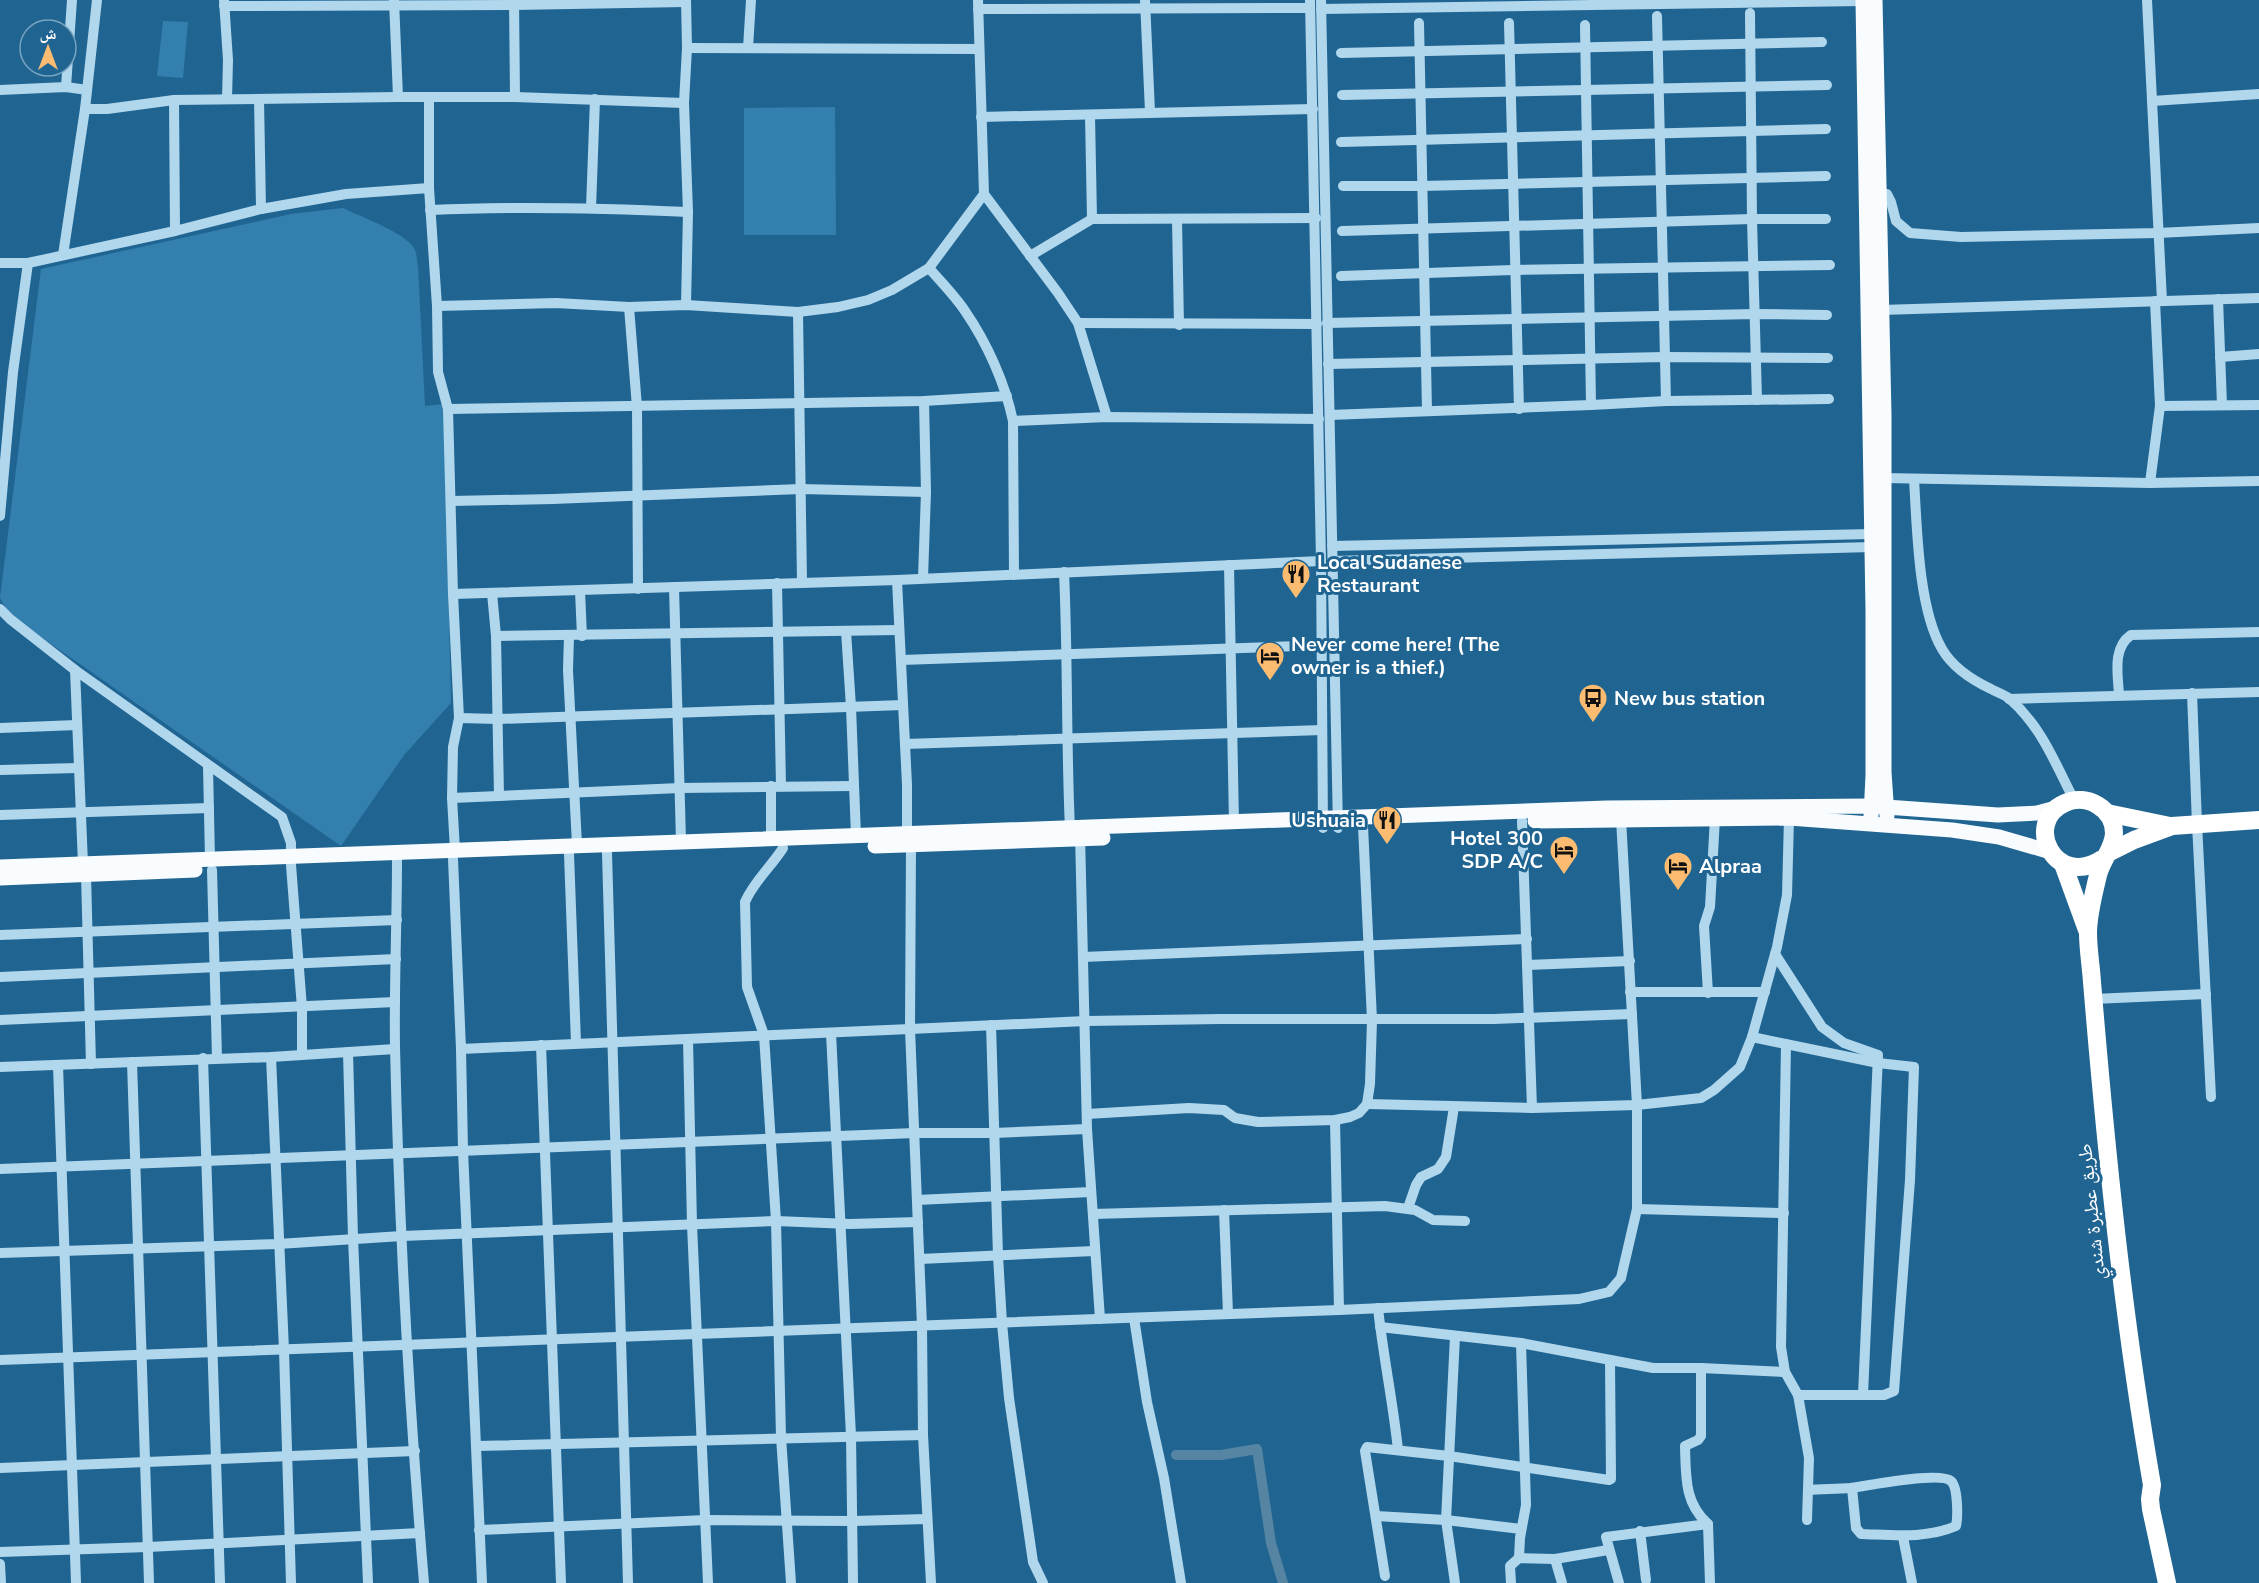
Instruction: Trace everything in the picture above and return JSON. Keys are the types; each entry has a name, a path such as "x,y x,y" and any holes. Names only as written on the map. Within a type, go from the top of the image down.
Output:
{"highway":[{"path":"2074,800 2092,802 2107,813 2114,833 2105,856 2088,932 2057,858 2046,841 2045,829 2049,818 2056,808 2074,800"},
{"path":"2107,813 2172,826"},
{"path":"2057,858 2073,867 2084,868 2094,865 2105,856 2134,840 2172,826 2259,820"},
{"name":"طريق عطبرة شندي","path":"2088,932 2106,1152 2117,1244 2152,1485 2150,1499 2159,1518"},
{"path":"2159,1518 2167,1583"},
{"path":"2159,1518 2177,1583"}],"main road":[{"path":"1863,0 1872,194 1881,310 1884,478 1879,807 1887,825"},
{"path":"1875,0 1872,194 1872,540 1879,774 1902,808"},
{"path":"1853,807 1879,774"},
{"path":"1871,824 1879,807"},
{"path":"1077,832 1330,823 1617,808 1879,807 1998,815 2037,813 2056,808"},
{"path":"0,867 84,869 211,865 573,849 681,841 777,843 909,840 1234,823 1330,823 1363,826 1715,818 1789,818 1979,833 2057,858"},
{"path":"573,849 607,853 856,836 909,840"},
{"path":"291,860 397,860 454,854"},
{"path":"0,878 84,869"}],"street":[{"path":"66,87 72,0"},
{"path":"63,255 85,109 97,0"},
{"path":"748,48 751,0"},
{"path":"1107,417 1078,323 984,194 978,5 1863,0"},
{"path":"2147,0 2158,233 2160,406 2150,483"},
{"path":"226,99 228,60 224,3 686,1 687,48 684,103 688,212 686,305"},
{"path":"394,2 398,97"},
{"path":"514,3 515,96"},
{"path":"1145,4 1149,112"},
{"path":"1315,4 1313,109 1319,165 1316,218 1330,415 1332,546 1327,561 1322,645 1322,730 1330,823"},
{"path":"1315,4 1322,323 1318,419 1334,644 1330,823"},
{"path":"1750,14 1757,400"},
{"path":"1657,16 1666,401"},
{"path":"1419,23 1427,411"},
{"path":"1509,23 1519,409"},
{"path":"1585,25 1591,405"},
{"path":"1341,53 1822,42"},
{"path":"687,48 979,49"},
{"path":"1342,95 1827,85"},
{"path":"0,90 66,87 87,90"},
{"path":"2152,101 2259,94"},
{"path":"85,109 107,109 174,100 398,97 515,96 684,103"},
{"path":"429,97 429,188 437,306 438,372 448,409 459,718 453,747 452,798 482,1583"},
{"path":"259,99 261,209"},
{"path":"591,208 595,99"},
{"path":"174,100 175,231"},
{"path":"981,117 1313,109"},
{"path":"1090,115 1092,219"},
{"path":"1341,142 1826,129"},
{"path":"1343,186 1826,176"},
{"path":"0,263 28,263 175,231 261,209 346,194 429,188"},
{"path":"437,306 556,303 630,307 686,305 798,312 838,307 868,300 892,290 929,268 984,194"},
{"path":"1872,194 1889,196 1896,221 1910,233 1961,237 2158,233 2259,228"},
{"path":"430,210 491,207 688,212"},
{"path":"1030,256 1092,219 1316,218"},
{"path":"1177,219 1179,325"},
{"path":"1342,231 1752,219 1826,219"},
{"path":"0,516 13,372 28,263"},
{"path":"1341,276 1514,270 1830,266"},
{"path":"929,268 965,311 992,360 1007,396 1013,421 1014,575"},
{"path":"1881,310 2259,298"},
{"path":"2218,299 2222,405"},
{"path":"630,307 637,407 638,589"},
{"path":"798,312 802,582"},
{"path":"1078,323 1179,325 1756,314 1827,315"},
{"path":"2220,357 2259,354"},
{"path":"1328,364 1664,357 1828,358"},
{"path":"0,373 13,372"},
{"path":"448,409 799,404 924,401 1007,396"},
{"path":"1330,415 1519,409 1666,401 1829,399"},
{"path":"922,578 926,492 924,401"},
{"path":"2160,406 2259,405"},
{"path":"1013,421 1107,417 1318,419"},
{"path":"1884,478 2150,483 2259,480"},
{"path":"1914,479 1919,554 1929,613 1936,637 1943,651 1955,666 1976,682 2009,699 2037,728 2074,800"},
{"path":"451,501 801,489 926,492"},
{"path":"1332,546 1502,542 1872,540"},
{"path":"453,594 897,580 1872,540"},
{"path":"1502,542 1502,556"},
{"path":"1229,565 1234,823"},
{"path":"1064,572 1068,655 1066,740 1077,832 1086,1021 1087,1129 1100,1319"},
{"path":"897,580 909,840 910,1029 920,1259 923,1435 931,1583"},
{"path":"777,583 779,708 776,786 777,843 775,862 750,891 745,902 747,987 764,1035 776,1221 781,1437 791,1583"},
{"path":"674,587 681,841"},
{"path":"580,591 582,636"},
{"path":"492,592 499,719 499,796"},
{"path":"0,609 75,670 282,817 289,834 302,1008 302,1054"},
{"path":"496,636 899,630"},
{"path":"846,631 856,836"},
{"path":"2120,695 2118,662 2120,650 2124,640 2131,635 2259,632"},
{"path":"569,636 574,792 576,1043"},
{"path":"902,660 1334,644"},
{"path":"75,670 91,1064"},
{"path":"2009,699 2259,692"},
{"path":"2192,693 2211,1097"},
{"path":"459,718 499,719 903,705"},
{"path":"0,728 77,725"},
{"path":"905,744 1322,730"},
{"path":"208,766 217,1058"},
{"path":"0,770 78,768"},
{"path":"452,798 680,788 853,786"},
{"path":"0,815 209,808"},
{"path":"1708,993 1704,926 1710,907 1715,818"},
{"path":"1367,1104 1532,1108 1637,1106 1692,1100 1701,1098 1714,1090 1740,1067 1752,1037 1765,992 1787,895 1789,818"},
{"path":"0,1360 1340,1310 1579,1299 1609,1292 1620,1278 1637,1209 1637,1106 1621,819"},
{"path":"1522,821 1532,1108"},
{"path":"1087,1114 1189,1108 1224,1110 1235,1118 1251,1121 1335,1120 1356,1115 1367,1104 1371,1084 1372,1020 1363,826"},
{"path":"607,853 628,1583"},
{"path":"397,860 395,1049 402,1236 424,1583"},
{"path":"0,935 397,920"},
{"path":"1083,957 1527,939"},
{"path":"1775,954 1822,1027 1844,1043 1878,1055 1863,1395"},
{"path":"0,977 396,959"},
{"path":"1527,964 1630,962"},
{"path":"1630,992 1765,992"},
{"path":"2093,999 2206,994"},
{"path":"0,1020 395,1002"},
{"path":"461,1049 1086,1021 1529,1019 1632,1014"},
{"path":"991,1025 1002,1323 1009,1398 1033,1562 1043,1583"},
{"path":"831,1033 838,1137 851,1436 854,1521 853,1583"},
{"path":"1752,1037 1878,1063 1914,1067 1910,1180 1894,1391 1890,1394 1798,1395"},
{"path":"688,1039 696,1335 708,1583"},
{"path":"1786,1044 1780,1347 1785,1372 1798,1395 1809,1458 1807,1520"},
{"path":"541,1045 553,1340 554,1444 561,1583"},
{"path":"0,1067 271,1057 395,1049"},
{"path":"348,1052 353,1238 368,1583"},
{"path":"271,1057 284,1350 291,1583"},
{"path":"203,1059 218,1459 220,1583"},
{"path":"132,1062 149,1583"},
{"path":"58,1065 76,1583"},
{"path":"1408,1208 1421,1177 1438,1169 1446,1157 1454,1107"},
{"path":"1335,1120 1340,1310"},
{"path":"0,1169 769,1138 1087,1129"},
{"path":"917,1200 1091,1192"},
{"path":"1093,1214 1337,1206 1408,1208 1433,1220 1465,1221"},
{"path":"1637,1209 1784,1213"},
{"path":"1224,1210 1228,1314"},
{"path":"0,1253 278,1244 353,1238 776,1221 918,1222"},
{"path":"920,1259 1094,1251"},
{"path":"1378,1308 1398,1450"},
{"path":"1134,1318 1147,1402 1164,1478 1181,1583"},
{"path":"1380,1327 1521,1343 1653,1368 1785,1372"},
{"path":"1455,1336 1446,1520 1455,1583"},
{"path":"1519,1558 1521,1529 1526,1505 1521,1343"},
{"path":"1385,1576 1365,1449 1373,1446 1605,1480 1611,1479 1610,1360"},
{"path":"1701,1368 1701,1436 1698,1440 1685,1446 1685,1474 1696,1513 1708,1524 1710,1583"},
{"path":"476,1446 923,1435"},
{"path":"0,1468 415,1451"},
{"path":"1808,1490 1852,1488 1881,1482 1929,1478 1950,1480 1954,1486 1956,1526 1904,1537 1861,1534 1857,1532 1852,1507 1852,1488"},
{"path":"1376,1516 1446,1520 1521,1529"},
{"path":"479,1530 706,1520 927,1519"},
{"path":"1619,1583 1606,1537 1708,1524"},
{"path":"1640,1531 1646,1580"},
{"path":"0,1551 219,1544 420,1533"},
{"path":"1904,1537 1912,1583"},
{"path":"1511,1583 1510,1566 1519,1558 1555,1559 1608,1550"},
{"path":"1555,1559 1562,1583"},
{"path":"0,1564 1,1583"}],"shaded area":[{"path":"163,21 188,22 183,78 157,76"},
{"path":"835,107 836,235 744,235 744,108"},
{"path":"343,208 401,236 414,248 416,255 425,406 444,404 451,703 404,755 341,846 21,623 7,610 0,598 41,269 291,214"}],"waterway":[{"path":"1176,1455 1221,1455 1257,1449 1271,1543 1283,1583"}],"place":[{"name":"Local Sudanese Restaurant","path":"1296,600"},
{"name":"Never come here! (The owner is a thief.)","path":"1270,682"},
{"name":"New bus station","path":"1593,724"},
{"name":"Ushuaia","path":"1387,846"},
{"name":"Hotel 300 SDP A/C","path":"1564,876"},
{"name":"Alpraa","path":"1678,892"}]}
